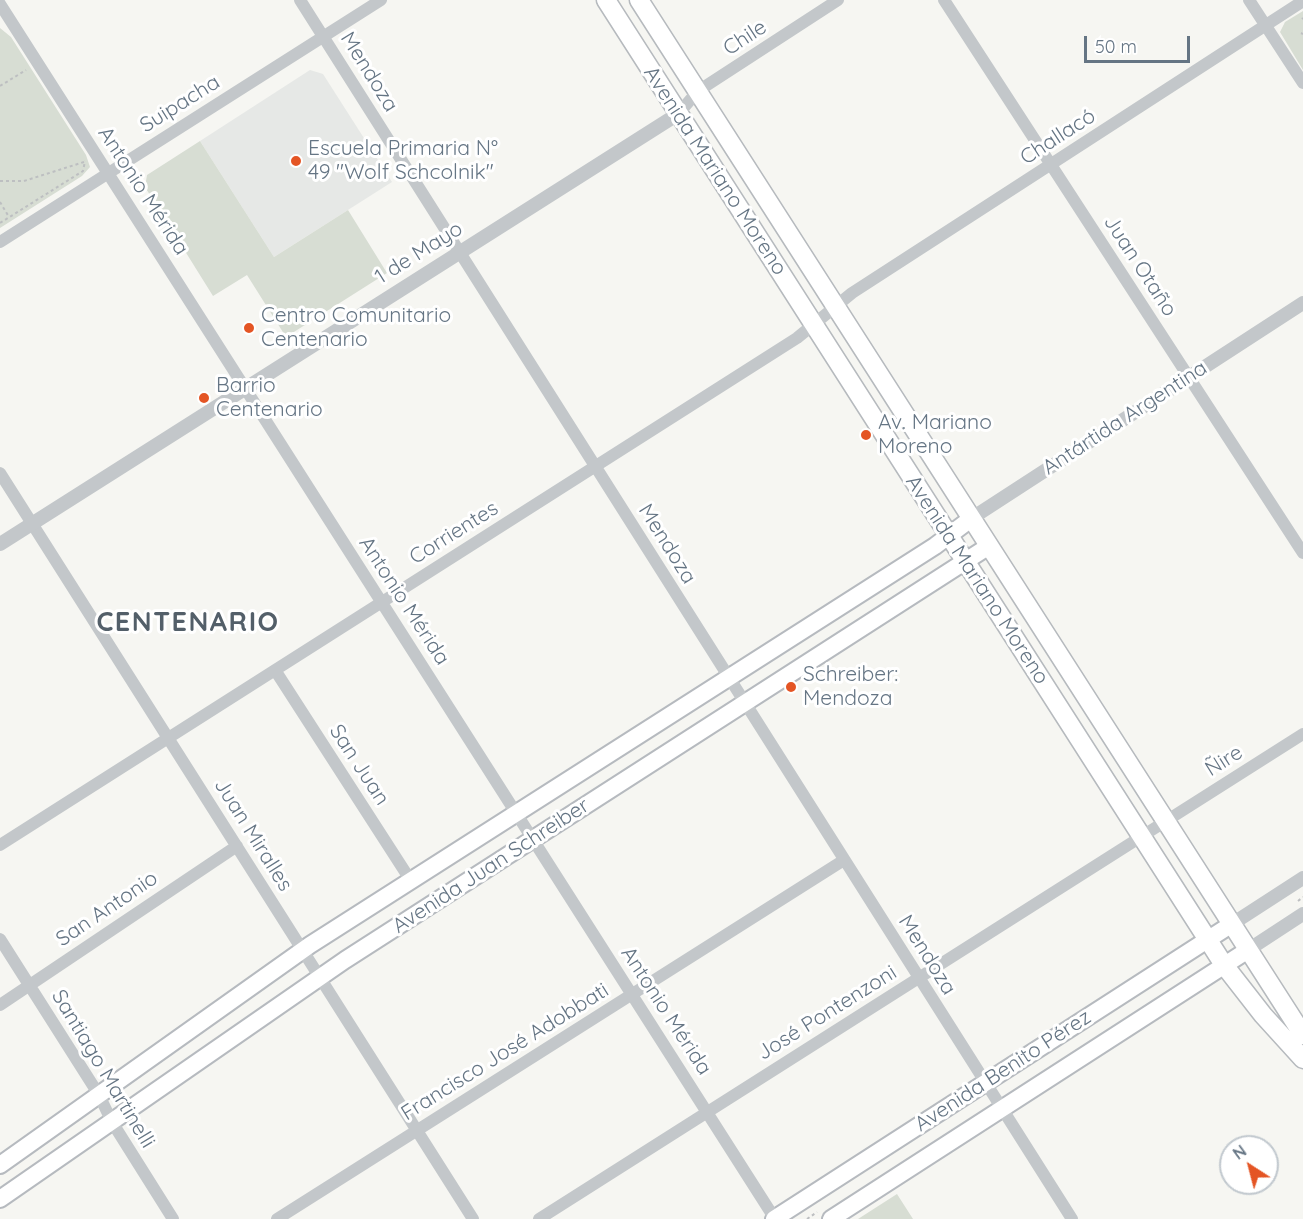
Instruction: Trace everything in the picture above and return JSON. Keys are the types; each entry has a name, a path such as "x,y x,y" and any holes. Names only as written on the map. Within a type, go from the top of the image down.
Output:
{"main road":[{"name":"Avenida Mariano Moreno","path":"606,0 1207,940 1263,1016 1303,1059"},
{"name":"Avenida Mariano Moreno","path":"639,0 1303,1035"},
{"name":"Antártida Argentina","path":"948,535 972,518"},
{"name":"Avenida Juan Schreiber","path":"0,1165 303,950 948,535"},
{"name":"Avenida Juan Schreiber","path":"0,1199 320,977 989,546"},
{"name":"Avenida Benito Pérez","path":"775,1219 1232,924"},
{"name":"Avenida Benito Pérez","path":"831,1219 1248,950"}],"street":[{"path":"1,7 14,0"},
{"name":"Mendoza","path":"300,0 1072,1219"},
{"name":"Suipacha","path":"0,242 381,0"},
{"name":"Chile","path":"678,114 698,91 838,0"},
{"name":"Juan Otaño","path":"944,0 1303,553"},
{"path":"1249,0 1303,83"},
{"name":"Challacó","path":"836,307 852,293 1303,1"},
{"name":"Antonio Mérida","path":"1,7 775,1219"},
{"name":"1 de Mayo","path":"0,544 678,114"},
{"name":"Antártida Argentina","path":"972,518 1303,303"},
{"name":"Corrientes","path":"0,845 814,326 836,307"},
{"name":"Juan Miralles","path":"0,473 473,1219"},
{"name":"San Juan","path":"275,670 411,881"},
{"name":"Ñire","path":"1166,821 1303,734"},
{"name":"José Pontenzoni","path":"539,1219 1166,821"},
{"name":"San Antonio","path":"0,1005 237,846"},
{"name":"Francisco José Adobbati","path":"277,1219 844,860"},
{"path":"1232,924 1303,878"},
{"path":"1248,950 1303,914"},
{"name":"Santiago Martinelli","path":"0,939 99,1095 112,1122 173,1219"}],"path":[{"path":"21,61 32,78"},
{"path":"0,86 27,69"},
{"path":"0,223 83,171 85,161 79,152"},
{"path":"0,181 24,181 85,161"},
{"path":"0,202 9,217"}],"shaded area":[{"path":"1303,11 1303,70 1280,32 1285,22"},
{"path":"0,28 11,37 86,155 90,167 82,176 0,228"},
{"name":"Escuela Primaria N° 49 \"Wolf Schcolnik\"","path":"310,70 323,74 392,182 274,257 200,141"},
{"path":"200,141 274,257 348,210 387,273 286,337 247,275 213,296 145,187 147,175"},
{"path":"897,1194 913,1219 858,1219"}],"place":[{"name":"Escuela Primaria N° 49 \"Wolf Schcolnik\"","path":"296,161"},
{"name":"Centro Comunitario Centenario","path":"249,328"},
{"name":"Barrio Centenario","path":"204,398"},
{"name":"Av. Mariano Moreno","path":"866,435"},
{"name":"Schreiber: Mendoza","path":"791,687"}],"district":[{"name":"CENTENARIO","path":"188,623"}]}
